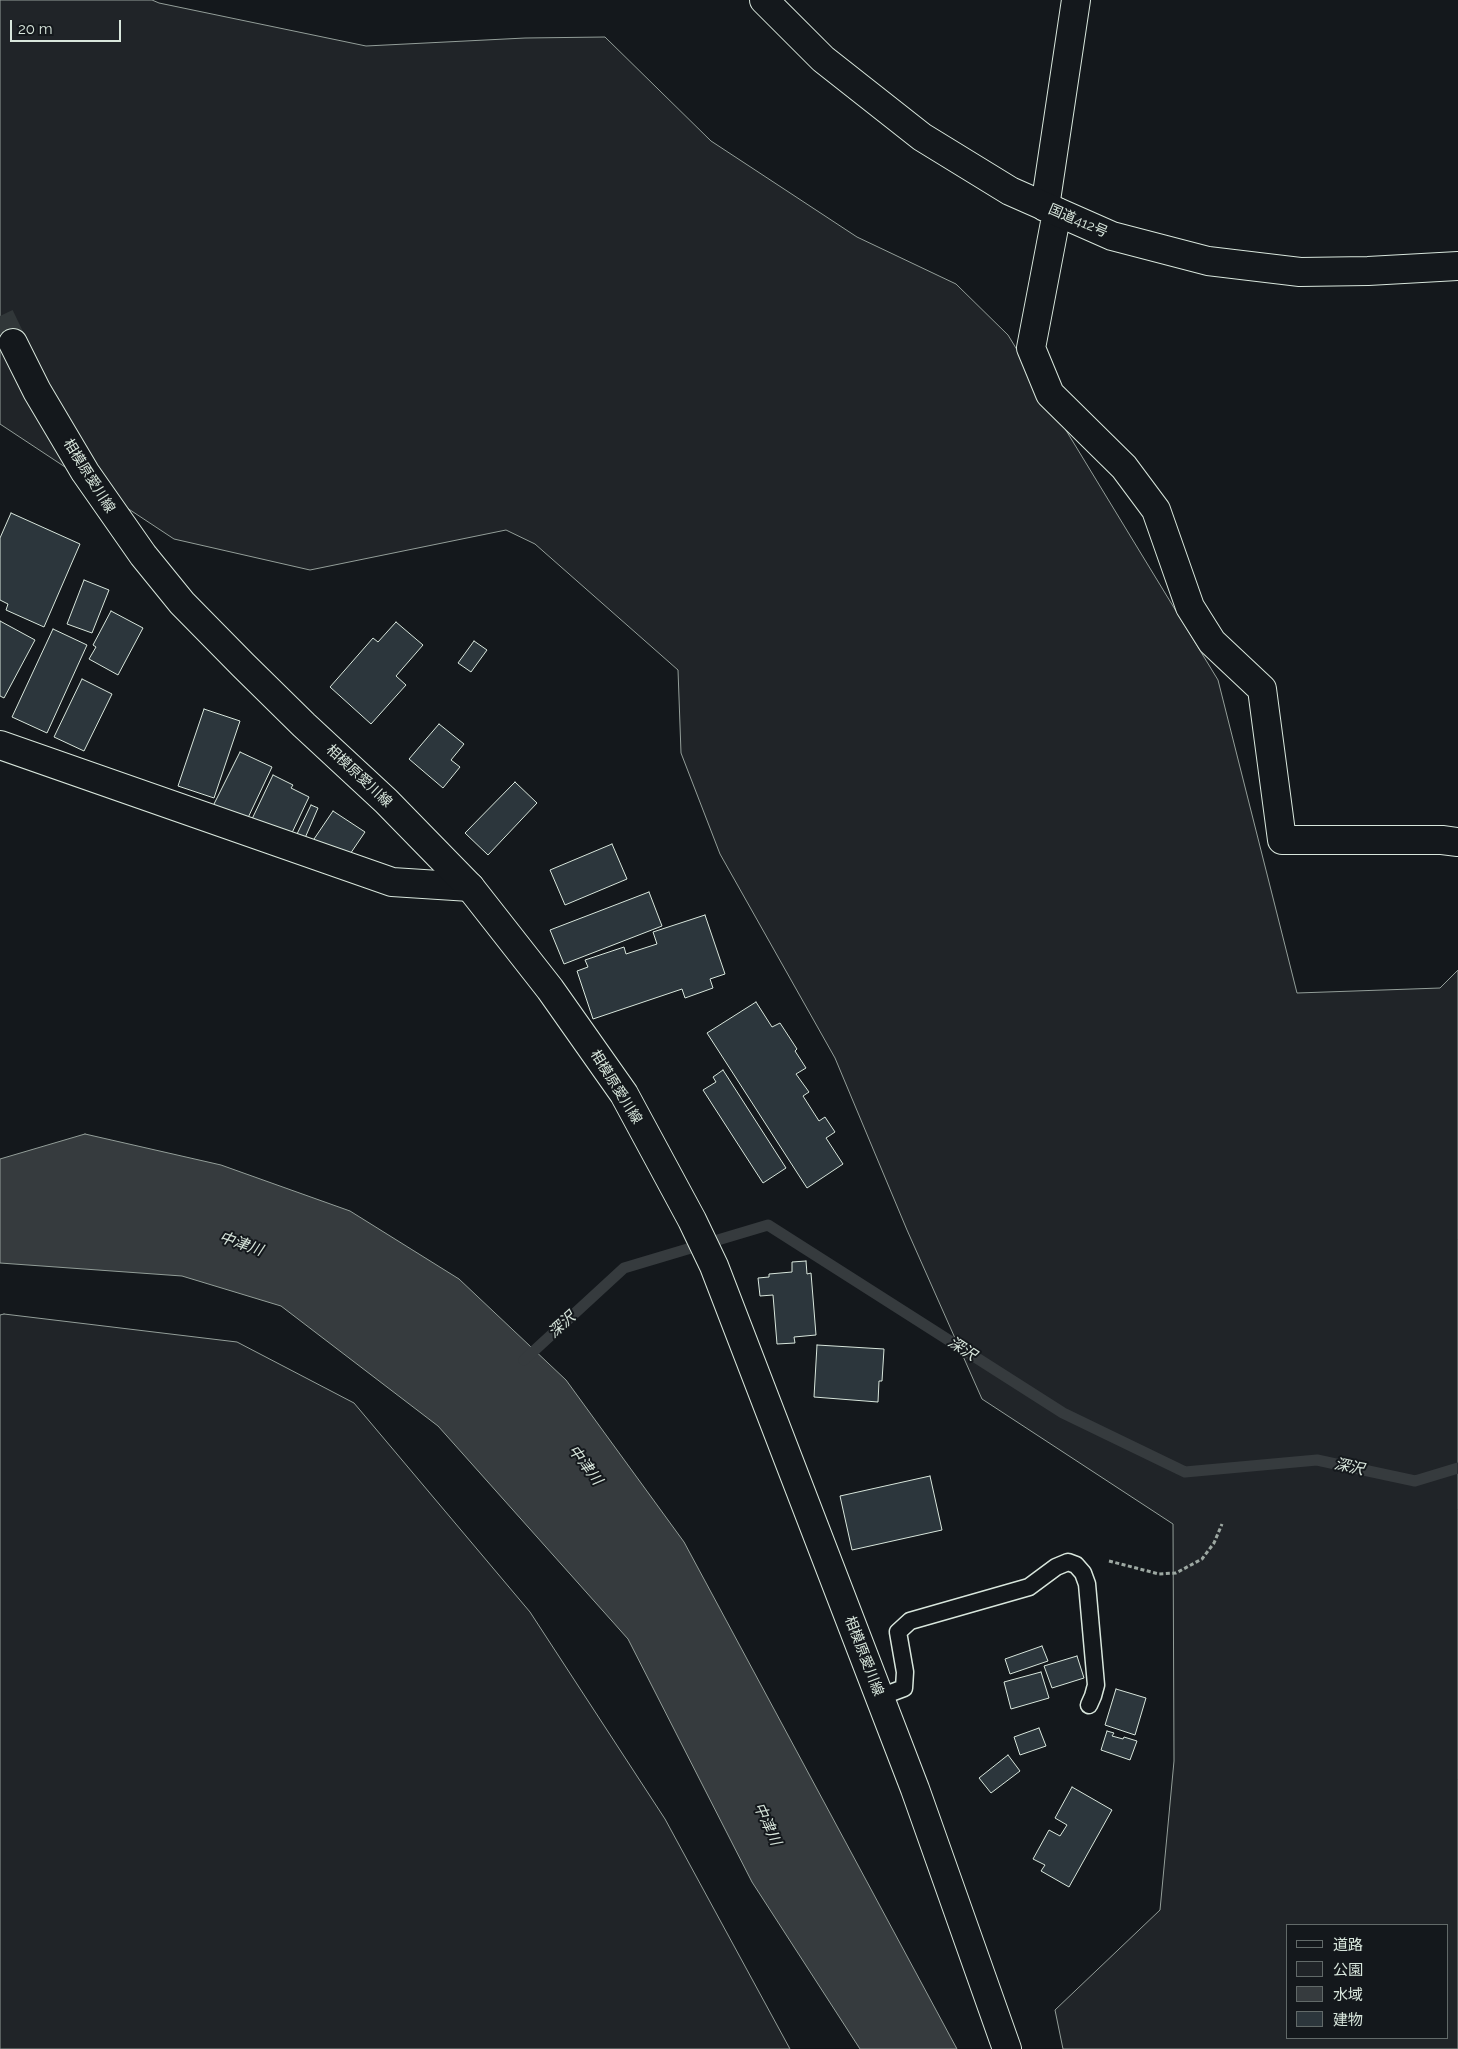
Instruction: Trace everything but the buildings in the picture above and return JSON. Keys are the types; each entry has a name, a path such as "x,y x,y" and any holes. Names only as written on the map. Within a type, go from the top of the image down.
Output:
{"main road":[{"name":"国道412号","path":"764,0 823,59 922,137 1010,191 1112,236 1208,261 1300,272 1368,271 1458,266"},
{"path":"1076,0 1051,209 1031,348 1050,394 1124,467 1156,510 1190,607 1212,642 1262,689 1282,840 1442,840 1458,842"},
{"name":"相模原愛川線","path":"13,343 37,391 85,472 143,555 182,603 304,726 386,801 470,887 550,989 624,1094 692,1220 714,1266 915,1789 1007,2049"},
{"path":"0,745 392,882 470,887"}],"lane":[{"path":"880,1697 904,1688 905,1672 898,1632 910,1621 1029,1587 1056,1567 1068,1562 1076,1565 1083,1574 1087,1584 1096,1684 1094,1696 1089,1705"}],"path":[{"path":"1076,1565 1091,1557 1159,1574 1176,1573 1202,1559 1214,1543 1222,1524"}],"green space":[{"path":"0,0 152,0 366,46 525,38 605,37 711,141 857,237 956,284 1008,335 1218,680 1297,993 1440,988 1458,970 1458,2049 1063,2049 1055,2010 1160,1910 1174,1761 1173,1524 982,1399 907,1230 835,1058 720,854 681,753 678,670 535,544 506,530 310,570 174,539 0,424"},
{"path":"0,1315 237,1342 354,1403 530,1612 665,1819 790,2049 0,2049"}],"water":[{"name":"中津川","path":"85,1134 221,1165 350,1211 459,1279 566,1380 684,1542 957,2049 860,2049 752,1882 628,1639 438,1426 281,1306 182,1276 0,1263 0,1159"}],"waterway":[{"name":"深沢","path":"524,1360 624,1268 768,1225 1063,1413 1185,1472 1317,1460 1415,1481 1458,1468"}],"tunnel":[{"path":"0,316 13,343"}]}
